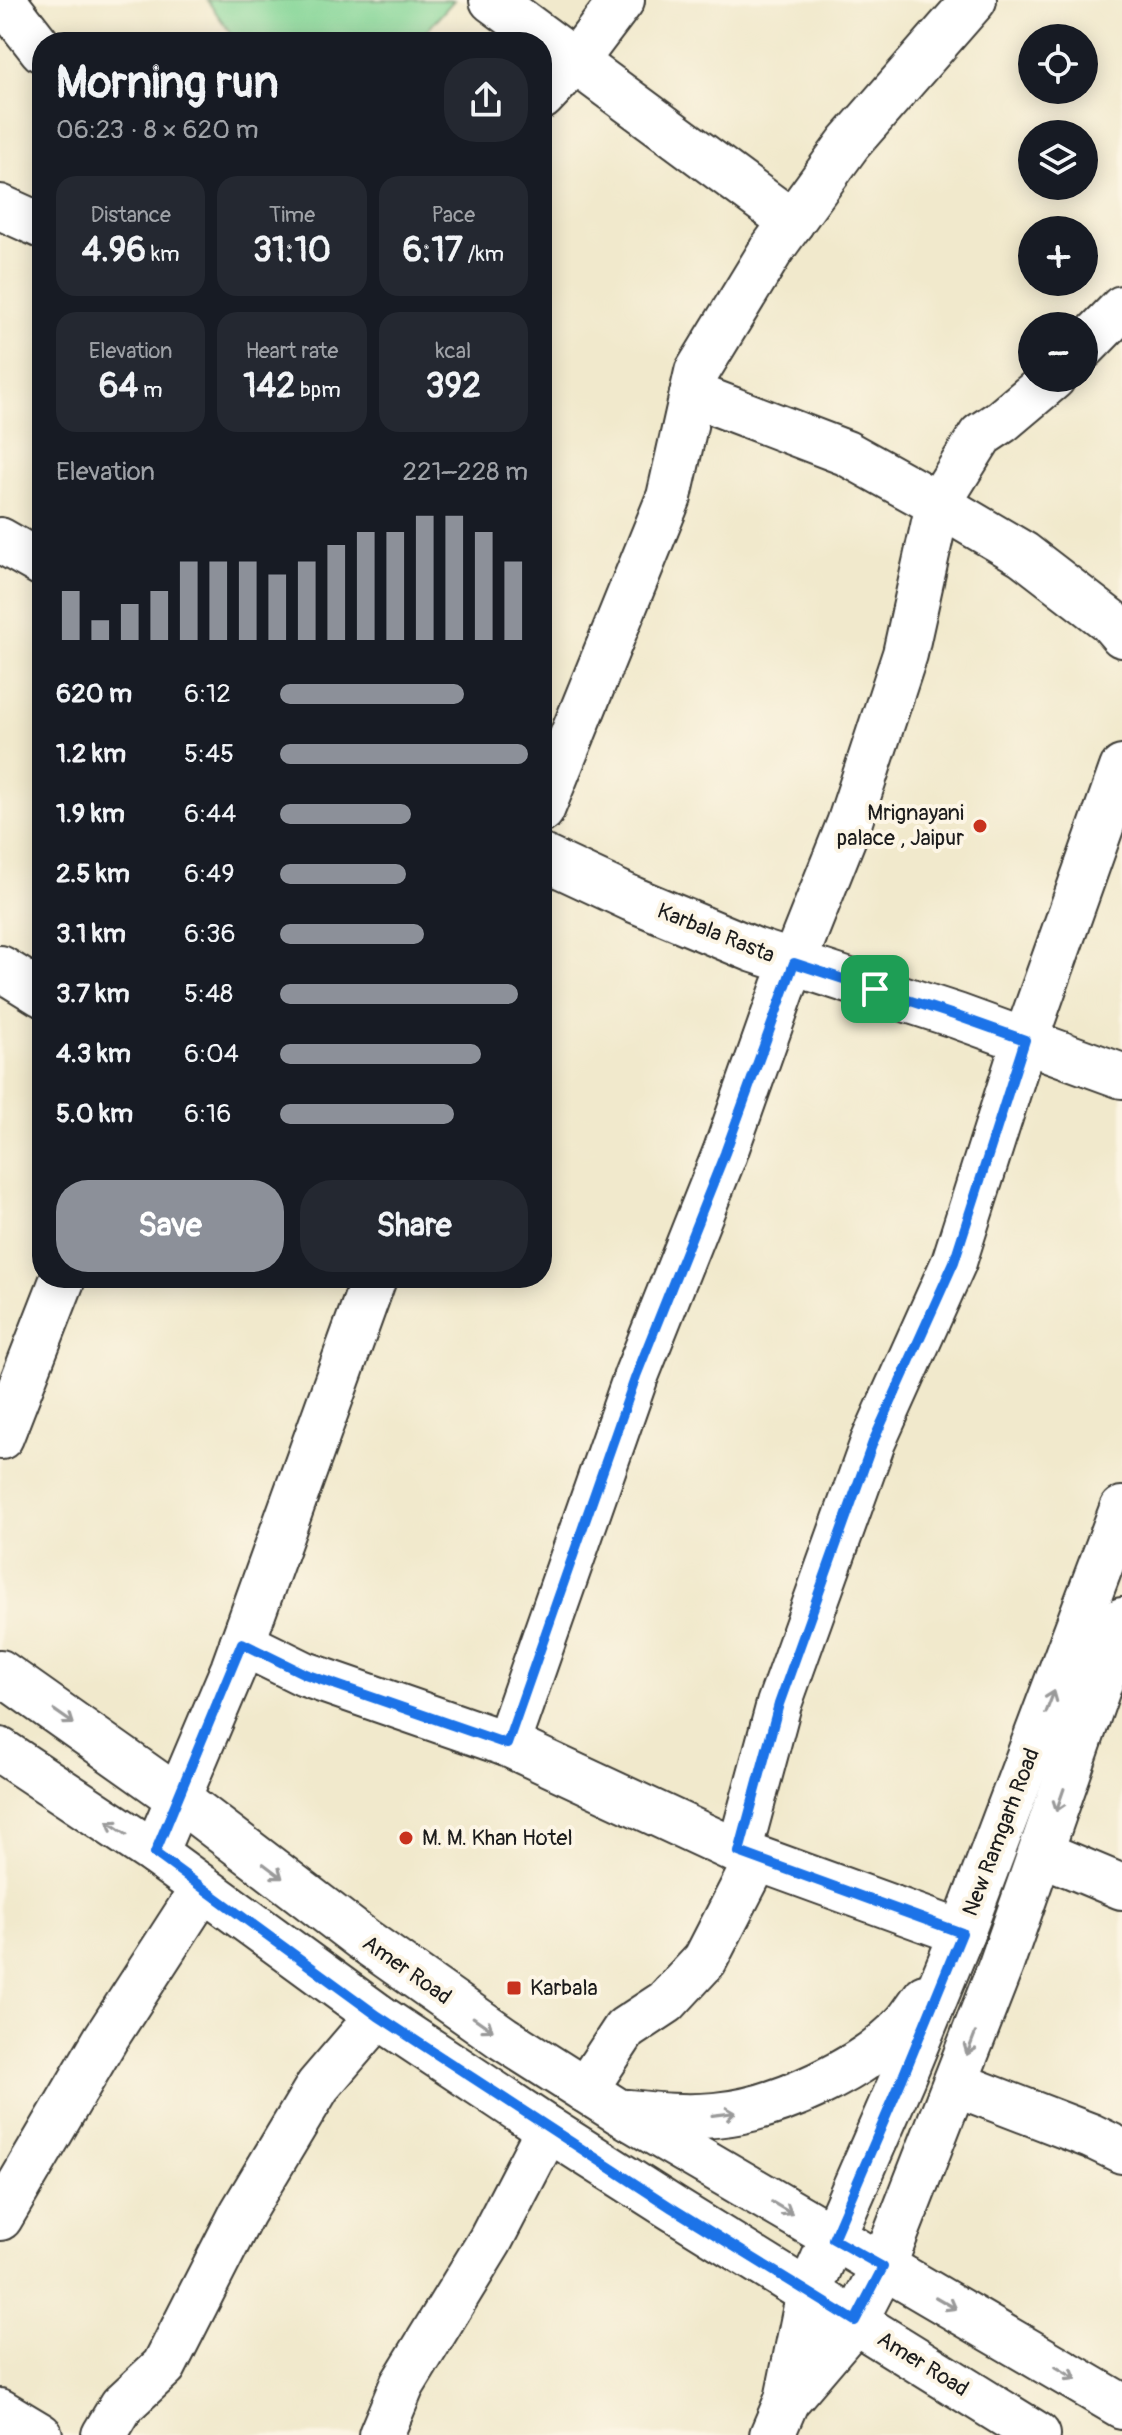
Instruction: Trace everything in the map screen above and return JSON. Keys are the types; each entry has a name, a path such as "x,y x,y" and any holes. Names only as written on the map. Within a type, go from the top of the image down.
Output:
{"street":[{"path":"3,0 32,37"},
{"path":"492,0 535,32"},
{"path":"552,86 575,62 622,0"},
{"path":"552,785 669,497 697,372 772,249 849,143 974,0"},
{"path":"552,45 792,222"},
{"path":"0,207 32,221"},
{"path":"1098,333 1122,308"},
{"path":"507,1744 636,1376 725,1153 794,963 849,824 905,654 938,504 981,435 1036,392"},
{"path":"692,394 846,453 938,504 1023,554 1110,621 1122,635"},
{"path":"0,540 32,558"},
{"path":"242,1643 305,1674 507,1744 748,1855 962,1933 934,1985 905,2023 853,2066 798,2093 755,2109 677,2117 602,2101 625,2029 666,2002 705,1960 748,1855 779,1704 873,1442 954,1262 1025,1040 1122,768"},
{"name":"Karbala Rasta","path":"552,861 754,950 957,1016 1122,1076"},
{"path":"0,968 32,988"},
{"path":"1,1437 59,1288"},
{"path":"155,1853 242,1643 370,1288"},
{"name":"New Ramgarh Road","path":"780,2417 809,2292 962,1933 1122,1509"},
{"name":"New Ramgarh Road","path":"780,2417 855,2321 883,2267 956,2084 1122,1620"},
{"name":"Amer Road","path":"0,1672 178,1798 364,1940 503,2038 833,2239"},
{"name":"Amer Road","path":"0,1750 155,1853 378,2016 548,2129 1038,2435"},
{"path":"1041,1853 1122,1887"},
{"path":"0,2218 106,2038 203,1888"},
{"path":"104,2435 122,2405 164,2366 242,2213 318,2086 378,2016"},
{"path":"956,2084 1122,2151"},
{"path":"381,2435 402,2385 490,2241 548,2129"},
{"path":"833,2239 1122,2406"},
{"path":"0,2411 40,2435"}],"green space":[{"path":"207,0 454,0 426,32 230,32"}],"place":[{"name":"Mrignayani palace , Jaipur","path":"980,826"},
{"name":"M. M. Khan Hotel","path":"406,1838"},
{"name":"Karbala","path":"514,1988"}],"route":[{"path":"794,963 875,989 1025,1040 954,1262 873,1442 779,1704 739,1852 962,1933 833,2239 883,2267 855,2321 548,2129 378,2016 155,1853 242,1643 305,1674 507,1744 636,1376 725,1153 794,963"}]}
